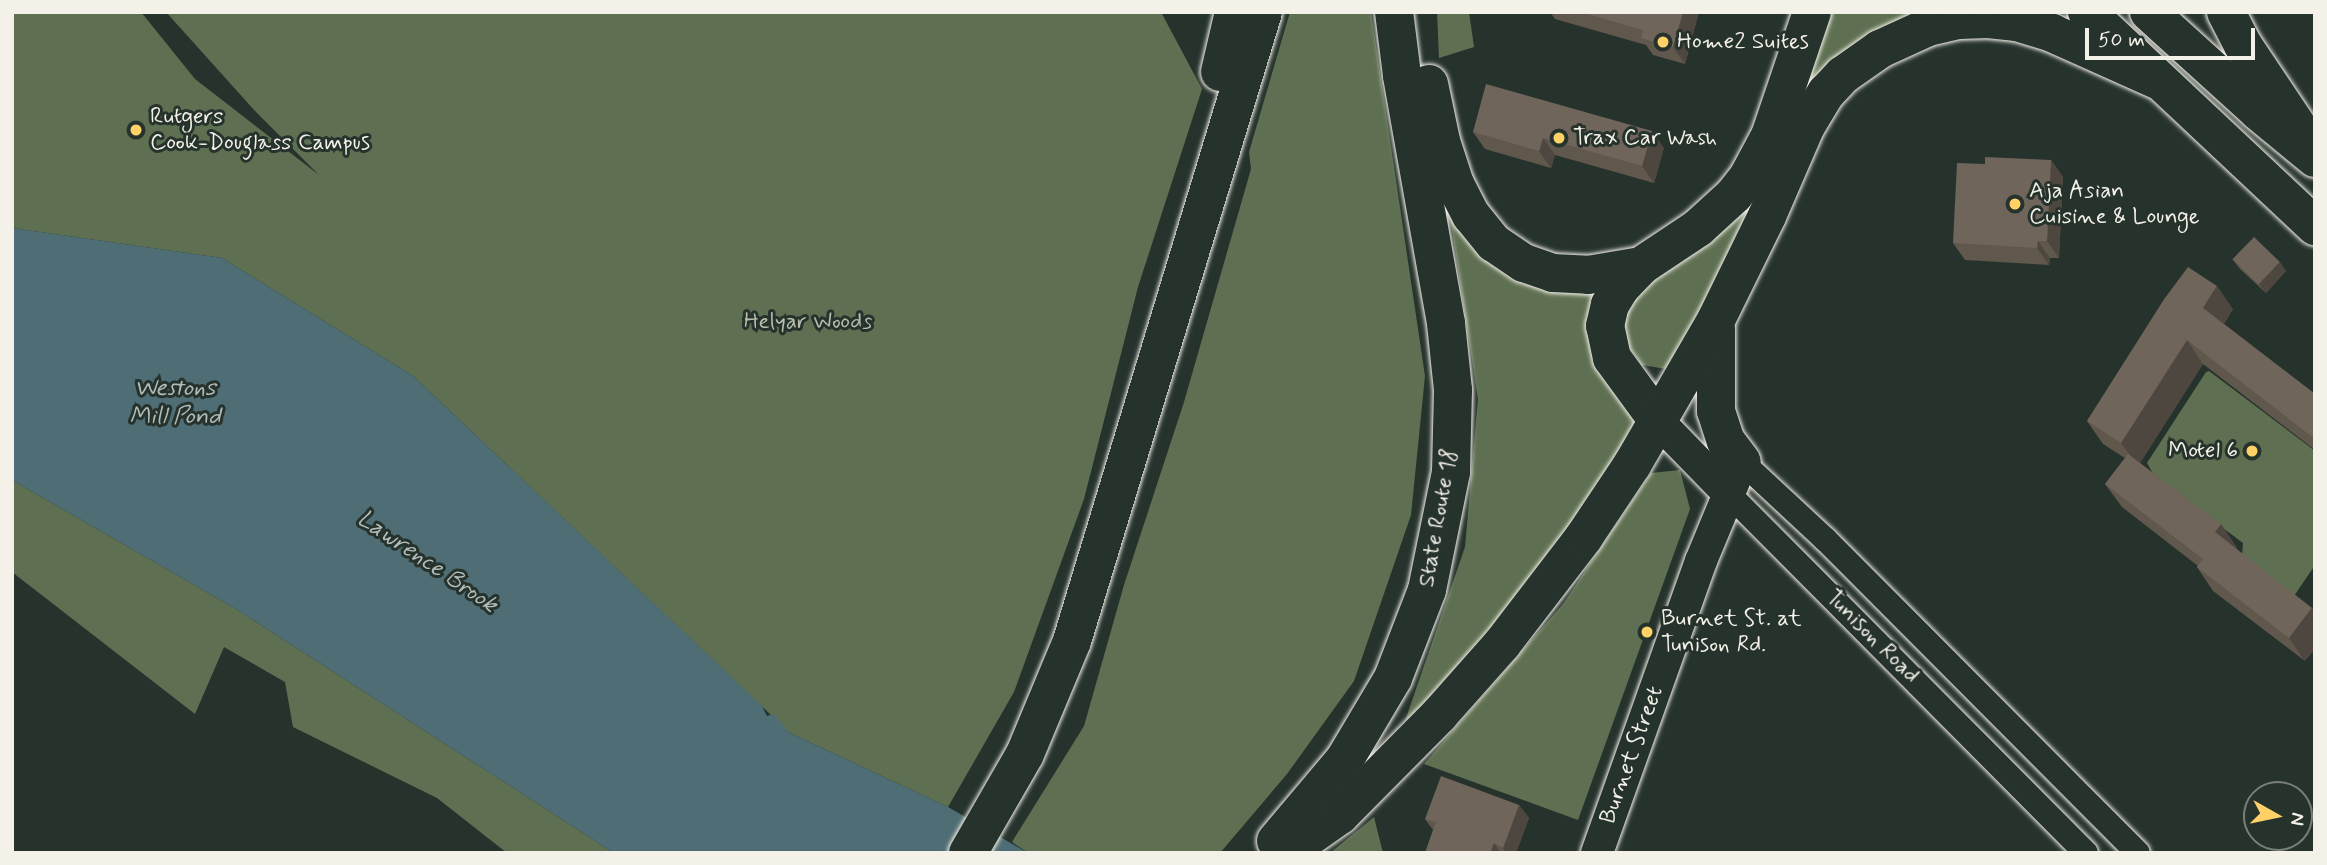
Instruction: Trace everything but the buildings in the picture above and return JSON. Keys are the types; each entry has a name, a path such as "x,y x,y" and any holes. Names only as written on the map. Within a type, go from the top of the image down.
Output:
{"highway":[{"path":"1209,195 1212,101 1234,12"},
{"path":"968,853 1007,788 1040,723 1086,601 1263,12"},
{"name":"State Route 18","path":"1265,853 1327,783 1362,733 1392,678 1427,590 1448,492 1453,390 1447,323 1402,75 1394,12"},
{"path":"1415,12 1441,141 1462,200 1482,229 1508,253 1553,273 1588,275 1641,266"},
{"path":"1658,421 1619,370 1606,335 1607,315 1614,295 1641,266 1698,228 1734,195 1748,177 1770,136 1812,12"},
{"path":"2087,12 2315,226"},
{"path":"2149,12 2258,111 2315,158"},
{"path":"2227,12 2251,57 2315,152"},
{"path":"1286,853 1340,815 1404,753 1478,672 1584,537 1658,421 1716,320 1767,216 1806,126 1822,99 1843,75 1867,57 1931,19 1974,19 2017,22 2052,33 2157,80"},
{"path":"1716,320 1716,411 1735,478"}],"street":[{"name":"Tunison Road","path":"1658,421 1735,478 1942,657 2138,853"},
{"name":"Tunison Road","path":"1735,478 1917,682 2086,853"},
{"name":"Burnet Street","path":"1597,853 1701,561 1735,478"},
{"path":"1917,682 1942,657"}],"green space":[{"name":"Helyar Woods","path":"12,12 141,12 195,79 319,175 255,111 166,12 1161,12 1202,89 1138,287 1084,499 1014,692 948,807 790,733 413,376 222,258 12,228"},
{"path":"1290,12 1371,12 1425,376 1411,515 1354,681 1287,774 1220,853 1028,853 1012,842 1084,726 1124,585 1184,402 1251,169 1249,152"},
{"path":"1437,12 1469,12 1474,47 1439,58"},
{"path":"1825,12 1915,12 1804,98"},
{"path":"1444,177 1500,267 1597,296 1592,360 1638,420 1539,574 1432,700 1405,721 1465,547 1478,399"},
{"path":"1759,187 1687,344 1666,369 1642,365 1623,338 1624,303"},
{"path":"2209,371 2315,451 2315,565 2294,596 2242,556 2243,543 2155,477 2147,463"},
{"path":"1680,470 1690,509 1578,820 1424,764 1563,604 1651,473"},
{"path":"12,480 236,609 614,853 507,853 437,798 293,727 285,682 224,647 195,714 12,572"},
{"path":"1374,817 1383,853 1330,853"}],"water":[{"name":"Westons Mill Pond","path":"12,228 222,258 413,376 762,706 767,716 774,714 790,733 948,807 1028,853 614,853 236,609 12,480"}],"place":[{"name":"Home2 Suites","path":"1663,42"},
{"name":"Rutgers Cook-Douglass Campus","path":"136,130"},
{"name":"Trax Car Wash","path":"1559,138"},
{"name":"Aja Asian Cuisine & Lounge","path":"2015,204"},
{"name":"Motel 6","path":"2252,451"},
{"name":"Burnet St. at Tunison Rd.","path":"1647,632"}],"water label":[{"name":"Lawrence Brook","path":"427,562"}]}
